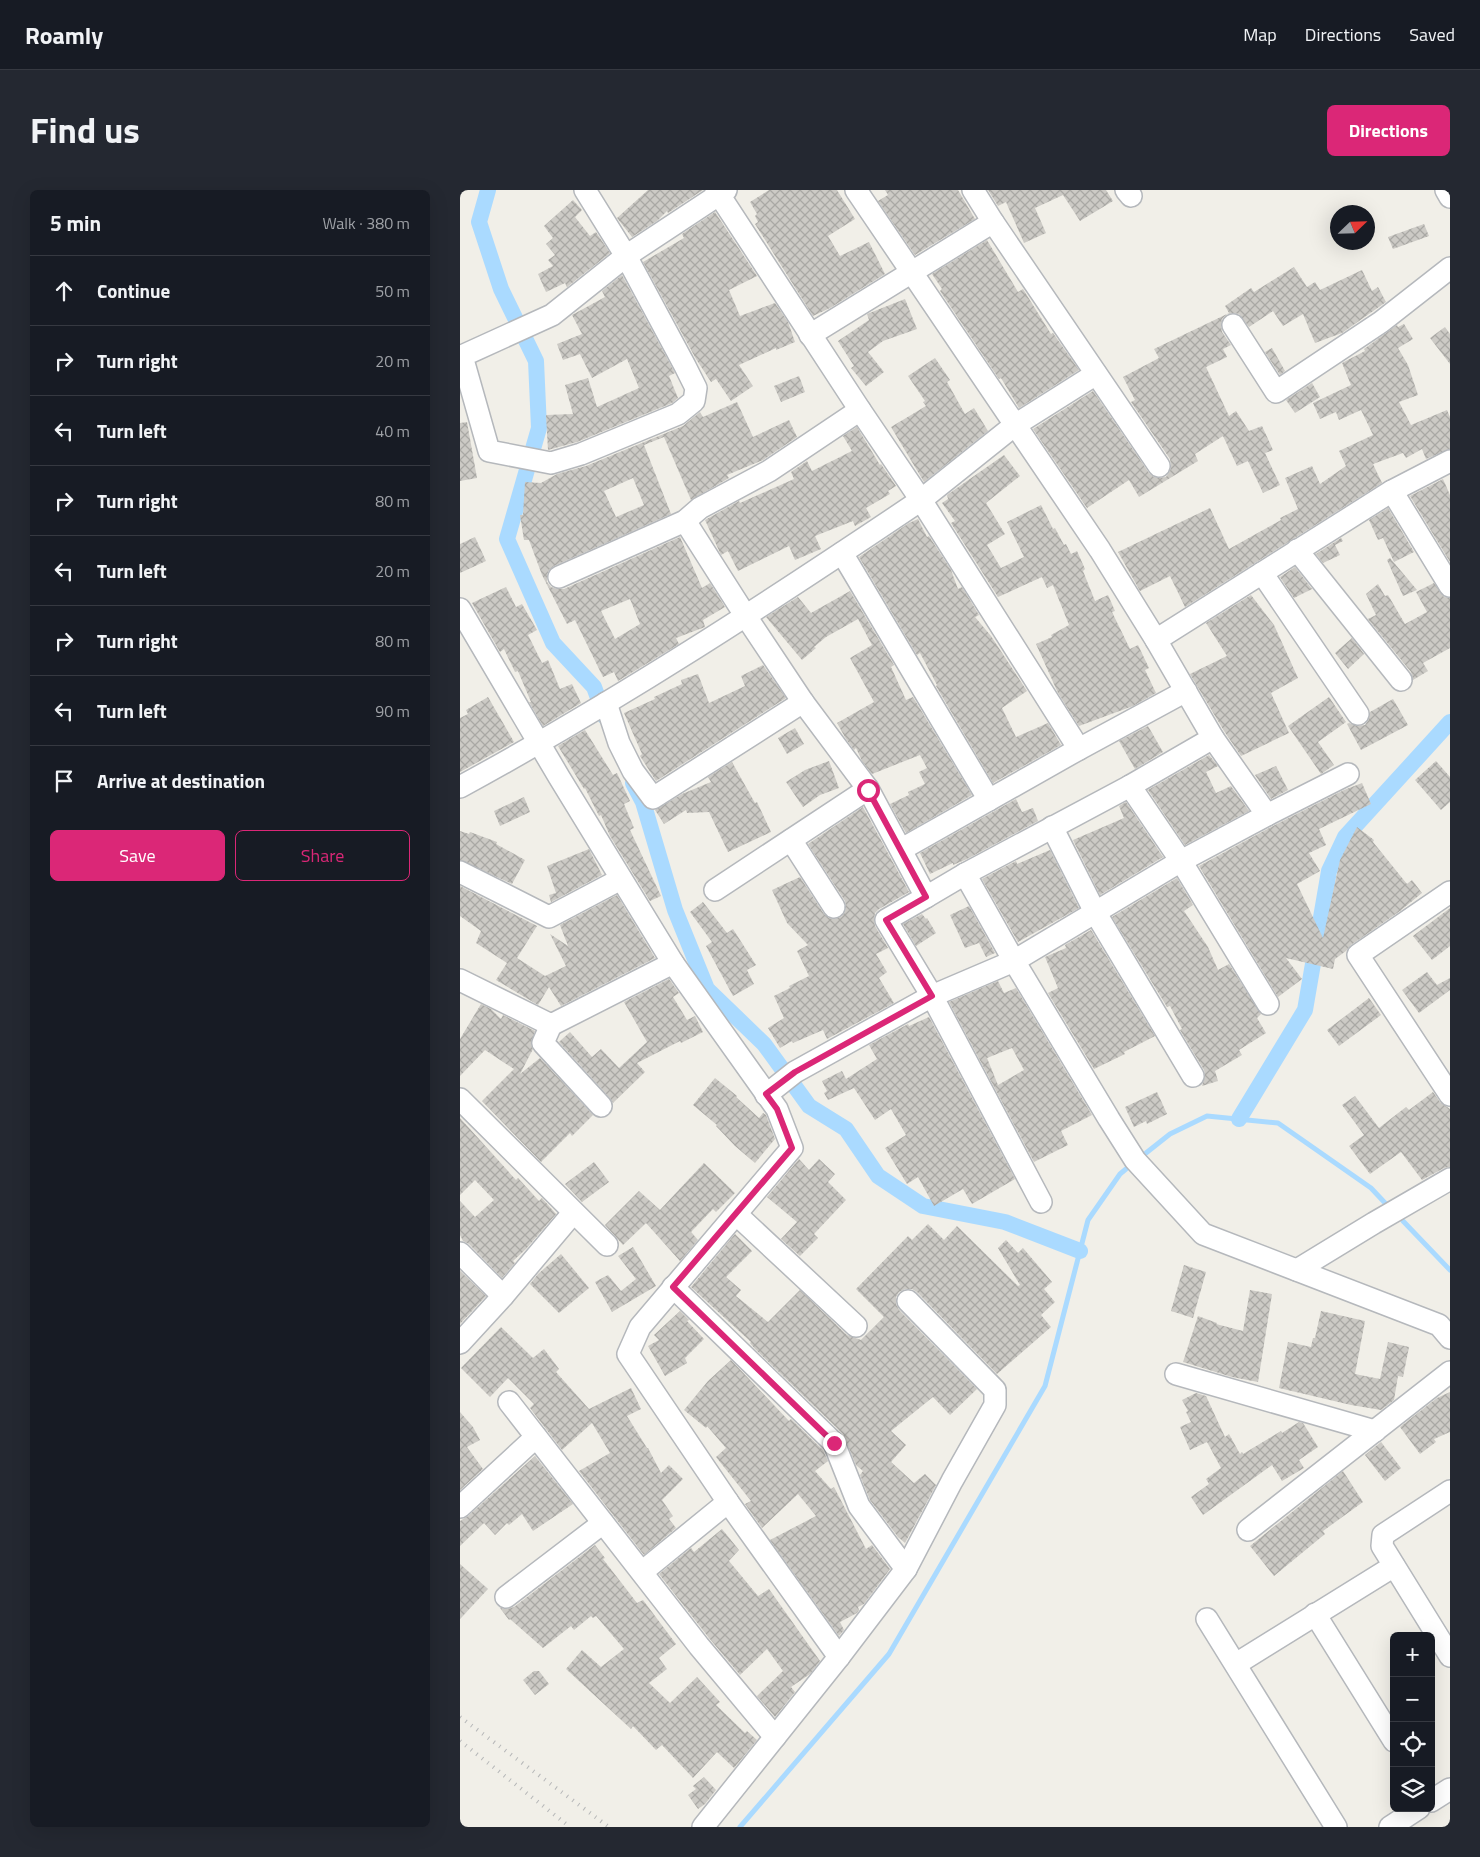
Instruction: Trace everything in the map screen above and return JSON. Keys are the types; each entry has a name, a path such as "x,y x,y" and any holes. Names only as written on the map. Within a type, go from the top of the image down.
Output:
{"street":[{"path":"585,190 626,256 685,366 696,388 694,401 678,414 581,454 551,462 489,451 461,355 552,315 626,256 720,192 810,334 921,500 1079,749"},
{"path":"856,190 1100,550 1156,640 1213,738 1267,815"},
{"path":"973,190 1159,466"},
{"path":"1446,190 1450,196"},
{"path":"810,334 993,222"},
{"path":"1233,325 1276,392 1381,322 1450,268"},
{"path":"460,787 600,707 842,553 921,500 1015,425 1096,374"},
{"path":"559,577 685,521 700,508 768,471 860,410"},
{"path":"1156,640 1392,491 1450,461"},
{"path":"1392,491 1450,586"},
{"path":"685,521 803,702 868,790 902,849 926,897"},
{"path":"1297,550 1401,680"},
{"path":"842,553 989,800"},
{"path":"1262,574 1358,714"},
{"path":"460,609 672,963 777,1109 792,1148 640,1326 628,1354 728,1502 839,1657"},
{"path":"902,849 1186,691"},
{"path":"600,707 633,771 653,798 803,702"},
{"path":"1041,1202 932,996 886,920 966,874 1130,786 1213,738"},
{"path":"767,1094 795,1072 932,996 1014,961 1180,861 1348,774"},
{"path":"1130,786 1180,861 1268,1004"},
{"path":"715,890 868,790"},
{"path":"1052,827 1096,912 1193,1076"},
{"path":"792,840 834,907"},
{"path":"460,872 549,917 622,880"},
{"path":"966,874 1014,961 1108,1120 1135,1160 1203,1234 1439,1325 1450,1338"},
{"path":"1450,892 1358,955 1450,1095"},
{"path":"602,1106 543,1043 551,1025 672,963"},
{"path":"460,980 551,1025"},
{"path":"460,1099 607,1245"},
{"path":"1297,1270 1450,1180"},
{"path":"460,1343 574,1213"},
{"path":"736,1214 856,1326"},
{"path":"460,1253 503,1296"},
{"path":"673,1287 834,1443 859,1506 906,1569"},
{"path":"703,1827 839,1657 906,1569 952,1481 995,1405 994,1390 908,1300"},
{"path":"1248,1530 1450,1372"},
{"path":"1176,1374 1375,1431"},
{"path":"509,1402 699,1646 776,1737"},
{"path":"460,1507 536,1437"},
{"path":"1450,1491 1383,1536 1382,1546 1450,1656"},
{"path":"642,1572 728,1502"},
{"path":"506,1597 603,1523"},
{"path":"1236,1664 1394,1566"},
{"path":"1315,1614 1390,1735"},
{"path":"1207,1618 1336,1827"},
{"path":"1435,1798 1450,1789"},
{"path":"1390,1827 1413,1812"}],"building":[{"path":"648,190 703,190 668,213 667,211 657,221 632,237 617,218"},
{"path":"769,190 837,190 855,219 828,236 840,256 869,242 885,274 830,308 813,316 755,224 758,222 755,216 757,214 750,202"},
{"path":"885,190 958,190 975,219 915,255 878,201 888,195"},
{"path":"988,190 1106,190 1113,201 1080,221 1063,195 1035,208 1046,233 1024,243 1006,202 998,206"},
{"path":"573,200 582,210 575,217 590,236 596,232 610,253 567,287 565,283 546,292 538,274 553,266 548,260 555,255 546,244 553,238 544,226"},
{"path":"715,212 757,276 729,290 740,316 775,303 788,322 795,342 776,350 776,348 739,365 753,386 731,401 716,379 711,382 696,359 643,262 684,238 682,234"},
{"path":"1424,224 1429,236 1393,249 1388,237"},
{"path":"987,240 1018,292 1023,289 1051,334 1053,333 1079,370 1019,408 1001,378 999,379 940,291 942,289 932,274"},
{"path":"1294,267 1307,287 1315,282 1320,290 1362,270 1372,291 1378,287 1386,302 1342,333 1315,343 1303,314 1283,326 1273,311 1249,327 1239,314 1227,314 1229,313 1225,306 1251,288 1254,292"},
{"path":"622,275 675,373 669,376 678,398 672,403 577,442 548,450 546,415 573,414 565,385 588,378 597,407 639,388 627,359 592,378 580,354 563,360 557,344 582,334 572,315 605,297 602,291"},
{"path":"905,299 917,329 883,341 868,352 884,372 866,386 851,368 854,366 838,341 869,320 867,314"},
{"path":"1227,314 1222,319 1221,325 1222,332 1231,345 1223,349 1227,357 1206,367 1229,416 1236,411 1249,431 1262,426 1273,450 1265,453 1280,485 1263,493 1248,461 1237,466 1223,436 1195,454 1198,461 1139,497 1129,480 1087,508 1033,429 1093,391 1149,473 1154,477 1166,477 1170,471 1170,459 1131,402 1135,400 1123,377 1159,358 1154,349"},
{"path":"1404,324 1413,339 1398,348 1408,365 1418,395 1399,402 1411,425 1447,410 1450,417 1450,449 1426,459 1422,449 1406,458 1403,453 1373,464 1382,483 1185,607 1170,576 1140,591 1118,552 1210,508 1229,549 1298,509 1285,478 1312,466 1320,484 1346,466 1339,451 1373,435 1361,410 1339,420 1336,412 1320,419 1313,403 1351,385 1342,363 1365,351 1364,349 1397,325 1398,327"},
{"path":"1445,327 1450,334 1450,364 1430,338"},
{"path":"1272,348 1285,371 1280,375 1265,352"},
{"path":"935,358 950,380 947,382 965,414 974,408 988,431 924,482 891,427 926,406 923,402 925,401 908,376"},
{"path":"799,376 805,392 781,402 774,386"},
{"path":"1312,383 1320,397 1295,413 1286,400"},
{"path":"737,402 753,437 789,420 797,437 763,460 727,475 729,478 691,500 664,437 644,445 671,514 554,566 549,570 547,582 551,587 564,589 680,537 702,588 710,583 725,607 703,620 705,627 676,638 679,644 618,681 614,672 603,677 575,620 567,624 542,575 529,540 524,540 520,515 523,515 525,482 541,483 557,474 586,466 683,426 700,412 703,417","holes":["633,478 644,505 616,517 604,491","630,599 640,624 615,639 601,611"]},
{"path":"467,422 477,478 460,481 460,423"},
{"path":"857,427 880,465 896,486 888,491 890,494 866,508 871,517 855,526 853,521 815,536 821,549 795,560 789,546 738,571 728,551 721,555 705,520 739,501 740,503 794,479 791,472 807,461 812,471 852,451 843,436"},
{"path":"1004,455 1020,476 986,503 1005,534 987,545 1001,568 1024,557 1007,522 1041,505 1053,529 1055,528 1071,554 1077,551 1095,601 1108,595 1115,611 1112,612 1130,649 1138,645 1149,668 1145,670 1156,693 1133,706 1079,726 1058,693 1036,644 1052,637 1051,635 1069,625 1053,585 1047,588 1042,577 998,597 951,523 955,521 942,503 948,499 947,495"},
{"path":"1443,479 1450,495 1450,562 1410,496"},
{"path":"1388,508 1414,552 1394,562 1383,538 1378,540 1369,520"},
{"path":"918,519 927,537 929,536 951,570 958,589 962,587 979,615 975,617 991,636 1027,691 1002,708 1016,737 1048,723 1061,745 993,783 936,686 920,653 917,655 859,557 909,523"},
{"path":"475,537 486,561 460,573 460,544"},
{"path":"1341,538 1343,541 1335,545 1340,555 1323,563 1316,554"},
{"path":"1390,558 1417,590 1403,596 1387,560"},
{"path":"1295,567 1312,589 1294,598 1280,577"},
{"path":"1434,583 1444,597 1450,598 1450,648 1423,663 1428,671 1413,680 1411,672 1368,619 1376,615 1366,594 1378,584 1385,596 1388,595 1405,624 1427,612 1416,592"},
{"path":"506,587 516,607 522,604 537,630 528,635 542,663 548,660 560,689 572,684 581,703 543,726 529,702 531,702 518,671 515,672 504,649 500,652 472,603"},
{"path":"850,591 894,665 891,667 906,700 913,697 972,795 906,833 890,804 909,795 908,792 925,784 919,772 927,768 920,755 872,774 862,761 856,748 854,750 846,739 837,723 874,702 850,658 872,645 858,619 826,637 802,660 766,617 798,597 811,613"},
{"path":"1251,595 1274,625 1298,678 1271,693 1289,733 1241,756 1190,674 1227,656 1206,623"},
{"path":"1352,638 1364,654 1348,669 1335,653"},
{"path":"763,665 786,698 656,781 640,756 642,754 624,713 682,684 681,680 698,674 709,703 745,686 741,676"},
{"path":"488,697 514,742 460,772 460,718 468,714 466,710"},
{"path":"1329,697 1346,722 1318,742 1334,765 1321,774 1288,726"},
{"path":"1393,699 1408,725 1361,750 1347,724 1365,725 1369,719 1370,712"},
{"path":"1148,726 1163,752 1135,769 1119,741"},
{"path":"795,728 804,744 787,754 778,738"},
{"path":"585,730 613,775 617,773 630,801 624,804 634,828 630,830 661,896 650,901 610,836 601,815 599,816 585,788 558,746"},
{"path":"1209,755 1218,766 1206,772 1216,793 1231,786 1249,811 1185,845 1148,790"},
{"path":"829,761 839,788 820,795 803,807 786,782 805,770"},
{"path":"1436,761 1450,777 1450,802 1441,810 1415,780"},
{"path":"732,762 755,803 757,802 771,832 728,852 709,812 687,813 686,810 664,824 655,810 682,794 711,782 708,777"},
{"path":"1276,766 1288,790 1271,799 1255,775"},
{"path":"1362,783 1371,804 1319,829 1326,845 1309,853 1320,871 1297,884 1323,938 1340,860 1357,827 1374,840 1373,842 1407,884 1412,880 1422,893 1400,911 1351,945 1335,959 1333,969 1286,958 1302,979 1278,997 1199,866 1273,826 1344,790"},
{"path":"524,797 530,812 500,826 494,811"},
{"path":"1016,799 1022,812 1033,808 1038,821 967,859 953,865 953,863 930,874 920,853"},
{"path":"1126,802 1163,857 1100,895 1073,840 1124,818 1119,806"},
{"path":"863,807 909,892 879,909 875,913 874,920 875,926 888,948 876,954 887,972 879,978 894,1003 827,1039 823,1030 793,1043 792,1041 780,1048 768,1028 784,1018 774,996 809,976 797,951 808,945 787,923 772,890 800,877 824,914 834,919 841,917 845,912 845,901 808,844"},
{"path":"460,831 469,834 470,832 497,842 496,844 525,860 512,884 460,860"},
{"path":"589,849 602,875 551,902 549,895 556,893 547,866"},
{"path":"1050,850 1079,908 1018,942 982,879 1016,861 1017,864"},
{"path":"1177,878 1193,905 1184,911 1208,947 1218,970 1229,964 1261,1014 1257,1018 1266,1033 1239,1050 1242,1055 1215,1071 1218,1081 1202,1086 1205,1076 1204,1070 1180,1030 1182,1029 1170,1006 1167,1007 1112,917"},
{"path":"460,886 537,926 517,958 545,976 566,966 550,934 568,946 560,925 617,895 655,958 561,1006 549,987 538,1005 496,980 507,963 476,943 481,931 460,916"},
{"path":"703,902 727,933 733,929 756,965 747,970 754,984 733,996 706,946 712,942 690,912"},
{"path":"969,906 995,953 986,957 979,943 965,948 950,915"},
{"path":"1450,908 1450,946 1432,960 1413,936"},
{"path":"922,914 927,918 936,933 916,946 903,924"},
{"path":"1091,930 1155,1036 1124,1052 1125,1054 1094,1069 1048,993 1058,988 1045,957 1066,948 1065,945"},
{"path":"1427,972 1437,985 1450,978 1450,990 1419,1013 1402,990"},
{"path":"669,979 679,993 673,997 687,1020 695,1016 703,1032 681,1043 680,1041 637,1063 645,1072 613,1103 559,1042 570,1032 592,1057 601,1049 619,1068 647,1042 624,1002"},
{"path":"998,981 1004,993 1016,988 1092,1115 1061,1131 1068,1145 1034,1162 949,1002","holes":["1012,1048 1024,1070 998,1085 987,1058"]},
{"path":"1369,998 1381,1015 1339,1046 1327,1030"},
{"path":"481,1004 491,1009 501,1019 503,1015 535,1031 531,1044 533,1049 520,1074 540,1058 593,1115 572,1136 570,1133 541,1162 482,1101 514,1069 485,1050 460,1076 460,1039"},
{"path":"929,1017 1015,1179 972,1204 963,1189 934,1206 918,1177 907,1184 885,1148 906,1135 891,1109 875,1120 854,1088 828,1100 824,1093 827,1091 822,1081 842,1071 846,1079 877,1059 869,1045 908,1024 909,1026"},
{"path":"715,1078 759,1118 763,1113 766,1115 775,1139 755,1163 735,1146 717,1125 693,1105"},
{"path":"1157,1092 1167,1114 1147,1124 1146,1121 1134,1127 1125,1107"},
{"path":"1433,1092 1440,1102 1450,1109 1450,1167 1444,1168 1422,1180 1401,1152 1370,1174 1349,1146 1364,1135 1342,1105 1355,1096 1379,1128 1406,1107 1409,1110"},
{"path":"460,1118 516,1180 518,1178 539,1201 542,1198 556,1214 513,1261 515,1263 502,1278 469,1244 463,1241 460,1235 460,1201 475,1217 494,1200 475,1180 460,1195"},
{"path":"799,1159 809,1170 819,1159 835,1174 828,1182 846,1200 814,1234 818,1238 800,1256 781,1239 797,1222 767,1197"},
{"path":"594,1162 609,1182 582,1202 565,1184"},
{"path":"704,1163 735,1193 716,1212 713,1209 691,1232 698,1240 680,1261 646,1223 623,1245 605,1225 639,1191 660,1210"},
{"path":"928,1224 944,1240 957,1226 1018,1286 1020,1285 998,1248 1006,1240 1018,1253 1023,1248 1052,1282 1044,1289 1055,1302 1041,1315 1051,1327 997,1374 917,1292 912,1289 905,1289 899,1292 896,1297 896,1304 899,1310 977,1389 950,1415 933,1397 891,1431 906,1445 891,1462 914,1483 925,1474 936,1485 905,1543 898,1537 870,1500 860,1475 863,1471 856,1465 843,1434 755,1349 751,1342 691,1287 735,1234 752,1251 726,1277 741,1290 736,1296 768,1322 800,1290 847,1335 861,1340 884,1317 856,1289 908,1236 912,1240"},
{"path":"633,1247 656,1286 612,1312 595,1282 608,1275 621,1291 636,1279 618,1256"},
{"path":"561,1254 589,1288 559,1313 530,1284 538,1274"},
{"path":"1184,1265 1206,1272 1193,1318 1171,1311"},
{"path":"460,1271 486,1296 460,1324"},
{"path":"1250,1290 1272,1294 1258,1382 1232,1377 1183,1362 1198,1316 1216,1324 1243,1331"},
{"path":"680,1311 704,1339 685,1358 687,1363 665,1376 648,1346 659,1340 654,1335"},
{"path":"1321,1311 1365,1321 1355,1374 1380,1379 1388,1342 1409,1347 1403,1377 1398,1376 1394,1400 1381,1410 1279,1388 1288,1342 1311,1347"},
{"path":"501,1327 533,1358 544,1349 559,1369 556,1372 589,1409 631,1388 641,1409 627,1416 648,1448 661,1473 669,1465 683,1479 662,1500 673,1516 669,1519 676,1528 644,1555 579,1471 610,1453 592,1423 562,1450 530,1408 534,1404 508,1378 490,1397 461,1368"},
{"path":"731,1360 789,1421 791,1419 823,1450 828,1461 815,1471 831,1489 834,1487 866,1549 872,1545 890,1569 864,1604 858,1607 857,1613 840,1622 844,1630 839,1636 770,1540 816,1516 798,1494 762,1528 745,1504 751,1501 716,1457 726,1448 707,1426 706,1428 684,1410 708,1381"},
{"path":"1450,1392 1450,1432 1434,1439 1436,1442 1420,1454 1400,1427 1437,1398"},
{"path":"1196,1393 1206,1396 1225,1437 1229,1434 1240,1454 1281,1431 1282,1433 1299,1422 1303,1423 1318,1447 1299,1460 1304,1468 1282,1481 1272,1465 1203,1515 1191,1497 1209,1484 1206,1479 1221,1468 1207,1442 1190,1450 1180,1427 1191,1422 1182,1400"},
{"path":"460,1412 473,1427 480,1440 467,1447 483,1469 460,1490"},
{"path":"1381,1442 1401,1468 1385,1481 1365,1455"},
{"path":"535,1456 573,1504 533,1531 522,1514 509,1525 507,1523 495,1535 484,1523 460,1546 460,1521"},
{"path":"1343,1471 1363,1502 1323,1531 1325,1534 1274,1576 1250,1546"},
{"path":"722,1529 739,1550 727,1563 729,1561 758,1596 769,1589 820,1661 810,1674 791,1687 795,1692 775,1717 757,1696 783,1671 767,1649 740,1675 659,1574 691,1548 694,1552"},
{"path":"595,1545 605,1558 603,1559 637,1603 643,1600 676,1644 659,1658 667,1669 649,1683 670,1703 697,1677 720,1702 716,1705 745,1733 747,1731 757,1740 734,1768 717,1752 693,1778 662,1745 656,1750 633,1726 631,1729 566,1669 582,1650 601,1667 624,1649 596,1616 593,1618 591,1616 574,1630 571,1626 543,1648 509,1620 500,1608 514,1607"},
{"path":"460,1564 488,1589 460,1619"},
{"path":"534,1671 539,1671 549,1684 535,1695 523,1680"},
{"path":"704,1777 716,1790 705,1804 698,1809 688,1795 696,1789 693,1786"}],"waterway":[{"path":"488,190 479,222 501,289 536,361 539,428 507,539 553,643 594,687 605,717"},
{"path":"1239,1119 1305,1010 1329,871 1345,837 1450,722"},
{"path":"633,783 643,802 675,910 707,989 764,1044 809,1106 846,1129 878,1176 923,1206 1005,1222 1080,1251"},
{"path":"1146,1153 1170,1134 1207,1116 1278,1123 1371,1188 1386,1204"},
{"path":"740,1827 889,1654 1045,1386 1088,1220 1120,1174 1126,1169"},
{"path":"1403,1221 1450,1270"}],"railway":[{"path":"460,1717 609,1827"},
{"path":"460,1741 570,1827"}],"route":[{"path":"834,1443 673,1287 792,1148 777,1109 766,1094 795,1072 932,996 886,920 926,897 902,849 868,790"}]}
